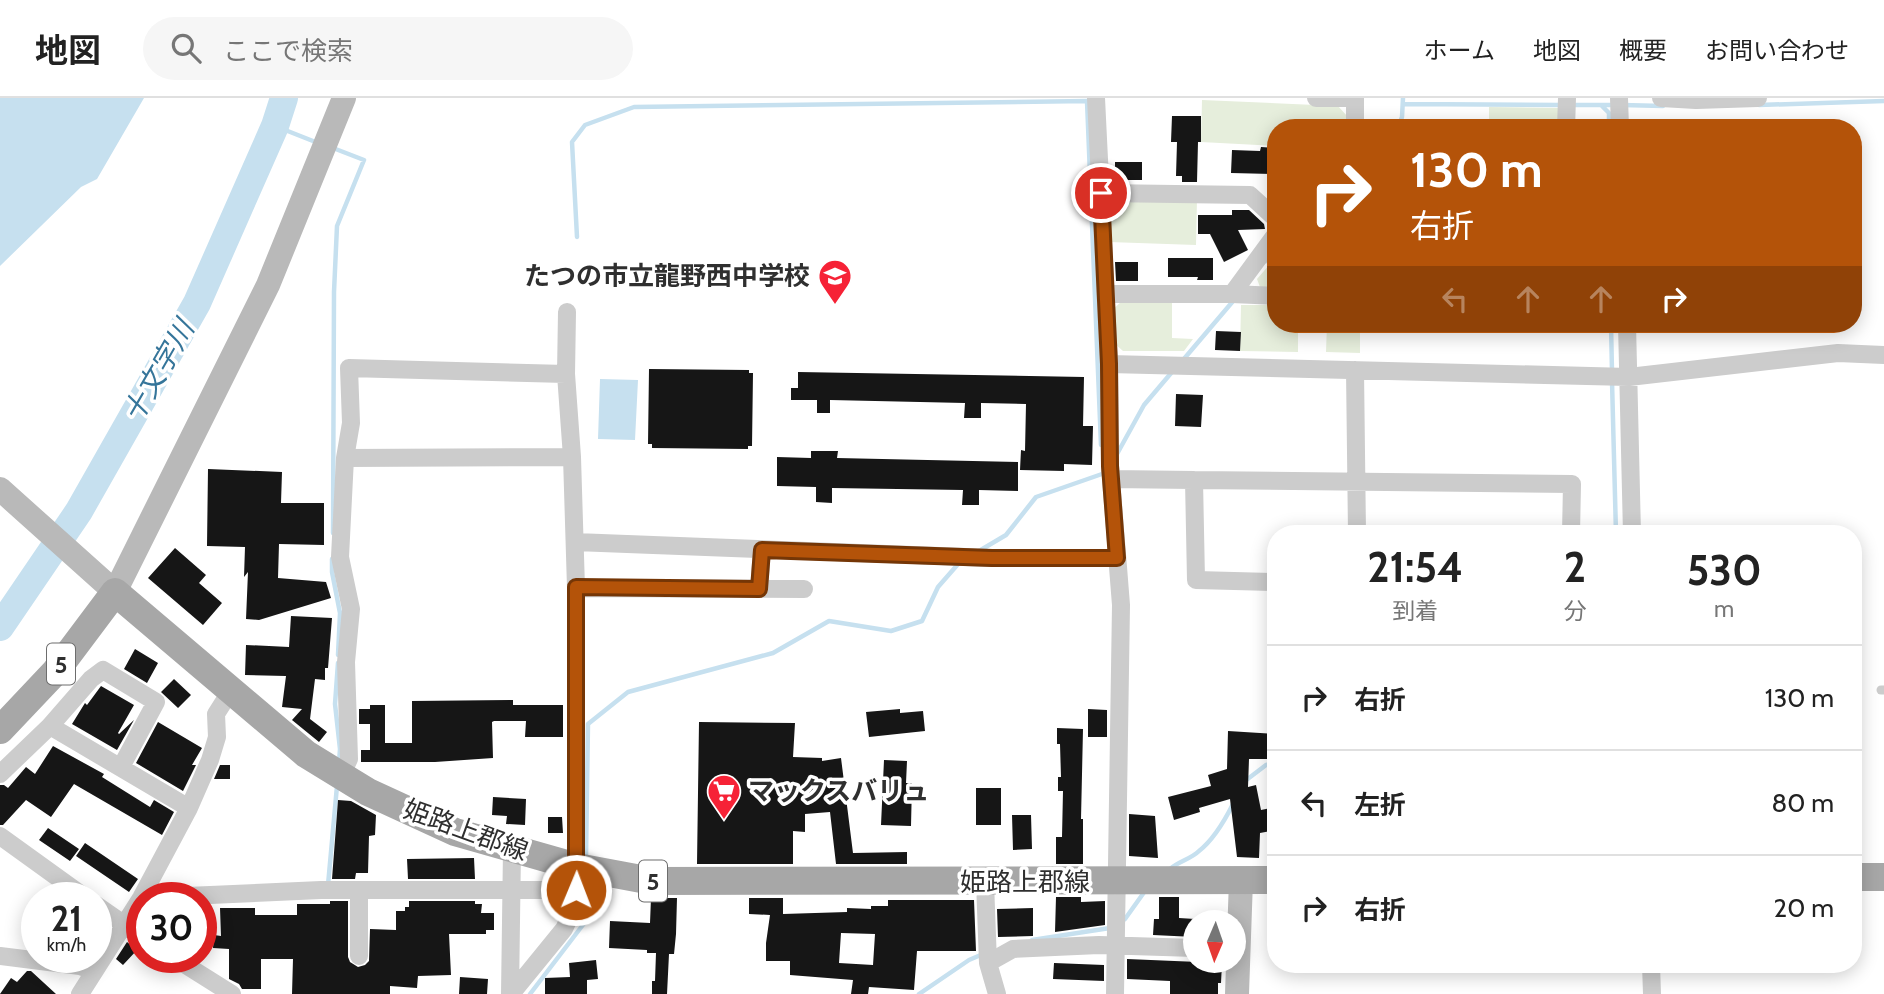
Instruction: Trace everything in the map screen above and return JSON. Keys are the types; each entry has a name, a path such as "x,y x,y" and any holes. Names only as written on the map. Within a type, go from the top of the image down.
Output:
{"main road":[{"path":"0,489 115,592 268,285 344,98"},
{"name":"姫路上郡線","path":"115,592 306,754 341,776 368,792 455,832 512,849 576,878 652,881 985,882 1267,880"},
{"name":"5","path":"0,730 55,672 115,592"},
{"path":"1862,877 1884,877"},
{"path":"1239,910 1241,880"},
{"path":"1237,973 1237,994"}],"street":[{"path":"1096,98 1109,364 1111,479 1121,605 1115,994"},
{"path":"1315,98 1345,98"},
{"path":"1355,98 1355,119"},
{"path":"1566,119 1567,98"},
{"path":"1619,98 1620,119"},
{"path":"1661,98 1758,98"},
{"path":"1101,193 1250,195 1267,211"},
{"path":"1232,294 1267,246"},
{"path":"1106,294 1267,296"},
{"path":"510,994 564,929 573,910 576,878 576,587 572,457 566,374 567,312"},
{"path":"1627,333 1632,525"},
{"path":"1109,364 1629,377 1838,353 1884,355"},
{"path":"341,776 349,759 346,662 351,608 340,557 345,458 351,423 349,368 566,374"},
{"path":"1354,370 1357,525"},
{"path":"345,458 572,457"},
{"path":"1111,479 1572,484 1572,525"},
{"path":"1194,480 1196,580 1267,582"},
{"path":"575,542 992,558 1117,558"},
{"path":"759,589 762,550"},
{"path":"576,587 804,589"},
{"path":"0,774 50,726 91,679 103,670 156,702 121,767"},
{"path":"150,882 189,808 214,748 217,737 216,714 230,692"},
{"path":"50,726 189,808"},
{"path":"0,836 64,882"},
{"path":"510,994 512,849"},
{"path":"217,895 327,890 510,891 576,878"},
{"path":"985,882 988,963 997,994"},
{"path":"359,891 359,956"},
{"path":"112,917 126,927"},
{"path":"112,942 126,920"},
{"path":"1115,932 1183,946"},
{"path":"988,963 1013,950 1099,945 1115,932"},
{"path":"0,956 21,959"},
{"path":"80,994 93,973"},
{"path":"199,973 232,994"},
{"path":"1651,973 1652,994"}],"green space":[{"path":"1202,100 1338,106 1347,116 1347,119 1267,119 1267,146 1201,142"},
{"path":"1489,107 1558,108 1560,119 1489,119"},
{"path":"1118,198 1197,199 1196,245 1109,242 1109,208"},
{"path":"1267,267 1267,287 1260,287 1257,279"},
{"path":"1121,302 1172,302 1172,338 1193,339 1184,351 1123,351 1114,343 1111,311"},
{"path":"1241,305 1267,305 1267,333 1298,333 1298,352 1240,351"},
{"path":"1327,333 1360,333 1360,353 1326,352"}],"water":[{"path":"0,98 144,98 97,179 81,187 0,266"},
{"path":"600,379 638,380 635,440 598,439"}],"building":[{"path":"1172,116 1201,116 1197,182 1182,182 1182,176 1176,176 1177,142 1171,142"},
{"path":"1261,147 1267,147 1267,174 1231,173 1232,150 1260,151"},
{"path":"1115,162 1142,162 1142,180 1115,180"},
{"path":"1232,210 1249,210 1264,224 1265,229 1238,230 1248,250 1224,262 1210,234 1198,234 1198,215 1232,215"},
{"path":"1168,258 1213,258 1213,280 1168,277"},
{"path":"1115,262 1138,262 1138,281 1116,281"},
{"path":"1216,331 1241,332 1240,351 1215,350"},
{"path":"649,369 749,370 749,373 753,373 752,446 748,446 748,449 652,448 652,444 648,444"},
{"path":"798,372 1084,377 1083,426 1093,426 1092,465 1064,464 1064,471 1020,470 1021,450 1025,451 1026,404 981,403 981,418 964,418 965,403 830,400 830,413 817,413 817,400 791,400 791,388 798,388"},
{"path":"1176,394 1203,395 1201,427 1175,426"},
{"path":"811,451 838,451 837,458 1018,462 1018,491 979,490 979,505 962,505 963,490 832,488 832,503 816,502 816,487 777,486 777,457 811,458"},
{"path":"208,469 282,472 281,503 324,503 324,545 279,544 278,578 326,582 331,598 259,620 246,619 248,572 244,577 245,547 207,546"},
{"path":"175,548 206,575 199,583 222,603 203,625 148,578"},
{"path":"291,616 332,618 328,668 325,668 325,680 315,679 310,719 327,732 319,742 292,720 302,709 282,707 286,676 245,675 246,645 289,647"},
{"path":"135,649 158,663 147,683 124,669"},
{"path":"174,679 191,695 178,708 161,692"},
{"path":"101,686 134,705 118,733 134,720 117,750 72,724 85,703 87,705"},
{"path":"513,700 513,705 563,705 563,737 525,737 526,721 494,721 493,758 435,762 361,762 361,750 370,750 370,724 359,724 359,709 370,709 370,705 385,705 385,743 412,743 412,701"},
{"path":"900,709 900,713 923,711 925,731 869,737 866,712"},
{"path":"1088,709 1107,710 1107,737 1088,737"},
{"path":"158,722 202,748 192,765 196,765 183,791 136,763"},
{"path":"699,722 795,723 793,757 822,758 822,761 841,758 853,853 907,852 907,864 836,864 830,812 805,814 805,832 793,831 793,864 697,864"},
{"path":"1057,728 1083,729 1083,864 1056,864 1056,837 1062,837 1063,791 1058,791 1058,777 1061,777"},
{"path":"1228,731 1267,733 1267,759 1249,759 1248,787 1256,785 1261,810 1267,809 1267,832 1260,833 1259,858 1237,857 1230,799 1199,808 1200,812 1174,820 1168,797 1211,786 1208,775 1227,769"},
{"path":"53,746 104,774 102,777 150,807 154,800 174,812 162,835 74,784 51,817 26,800 0,825 0,785 8,788 26,767 35,774"},
{"path":"884,760 907,761 906,783 912,783 911,826 881,825"},
{"path":"220,765 230,765 230,779 214,779"},
{"path":"976,788 1001,788 1001,825 976,825"},
{"path":"493,797 526,799 525,825 506,824 507,816 492,815"},
{"path":"338,800 351,801 376,815 375,835 369,836 368,873 356,873 355,879 332,879"},
{"path":"1129,814 1155,816 1158,858 1129,856"},
{"path":"1012,815 1031,815 1032,849 1013,850"},
{"path":"548,817 562,817 563,833 548,833"},
{"path":"48,828 79,849 70,861 39,840"},
{"path":"85,843 138,879 136,882 126,882 126,890 76,856"},
{"path":"474,858 475,879 408,879 407,859"},
{"path":"1056,897 1081,897 1081,902 1105,901 1105,925 1055,932"},
{"path":"1159,897 1179,897 1179,918 1183,918 1183,936 1153,935 1154,919 1159,919"},
{"path":"651,898 677,898 674,954 669,954 667,994 652,994 656,953 609,948 610,921 650,923"},
{"path":"749,898 783,898 783,914 847,912 847,908 871,909 871,906 888,906 888,900 974,900 976,951 917,951 914,990 869,987 868,994 851,994 853,980 790,975 790,961 766,961 770,915 749,914","holes":["841,933 875,934 873,965 839,963"]},
{"path":"330,901 348,901 348,957 350,962 358,967 369,961 370,929 396,930 396,911 405,911 405,907 409,907 409,901 475,901 475,904 482,904 481,913 494,913 494,930 486,930 486,934 449,934 451,975 418,976 417,988 390,986 390,994 292,994 293,959 261,959 261,989 242,989 239,984 229,979 229,949 217,948 217,935 221,936 220,908 255,908 255,915 297,915 297,904 330,904"},
{"path":"1033,908 1033,936 998,937 997,909"},
{"path":"126,944 126,962 123,965 116,959"},
{"path":"1127,959 1183,961 1183,973 1222,973 1218,994 1170,994 1170,981 1127,979"},
{"path":"596,960 598,979 587,980 587,994 545,994 545,978 570,977 569,963"},
{"path":"1054,963 1104,965 1104,981 1053,979"},
{"path":"25,973 33,973 56,994 0,994 11,978 17,982"},
{"path":"460,977 488,979 487,994 459,994"}],"waterway":[{"name":"十文字川","path":"0,627 79,511 197,303 275,126 284,98"},
{"path":"1401,119 1403,98"},
{"path":"577,237 572,142 585,125 634,107 1087,101 1101,445"},
{"path":"1759,105 1884,101"},
{"path":"1403,104 1561,105"},
{"path":"1570,105 1614,105"},
{"path":"1622,105 1663,106"},
{"path":"1602,106 1609,113 1609,119"},
{"path":"275,126 318,143"},
{"path":"333,148 364,160 337,226 334,292 333,533"},
{"path":"1183,360 1234,300"},
{"path":"1611,333 1612,372"},
{"path":"1117,454 1144,405 1172,372"},
{"path":"1612,381 1616,525"},
{"path":"979,551 1006,535 1036,497 1102,474 1106,470"},
{"path":"332,559 340,613 338,655"},
{"path":"586,858 588,724 628,692 773,653 829,621 891,631 922,621 938,587 959,563"},
{"path":"338,663 335,704 339,763"},
{"path":"1245,781 1267,765"},
{"path":"328,885 337,786"},
{"path":"1170,869 1204,846 1233,804"},
{"path":"530,994 592,913 595,886 593,879"},
{"path":"1120,922 1145,891"},
{"path":"1032,940 1110,928"},
{"path":"919,994 969,960 983,954"}],"place":[{"name":"たつの市立龍野西中学校","path":"835,306"},
{"name":"マックスバリュ","path":"724,821"}],"route":[{"path":"576,890 576,587 759,589 762,550 992,558 1117,558 1110,466 1109,364 1101,193"}]}
